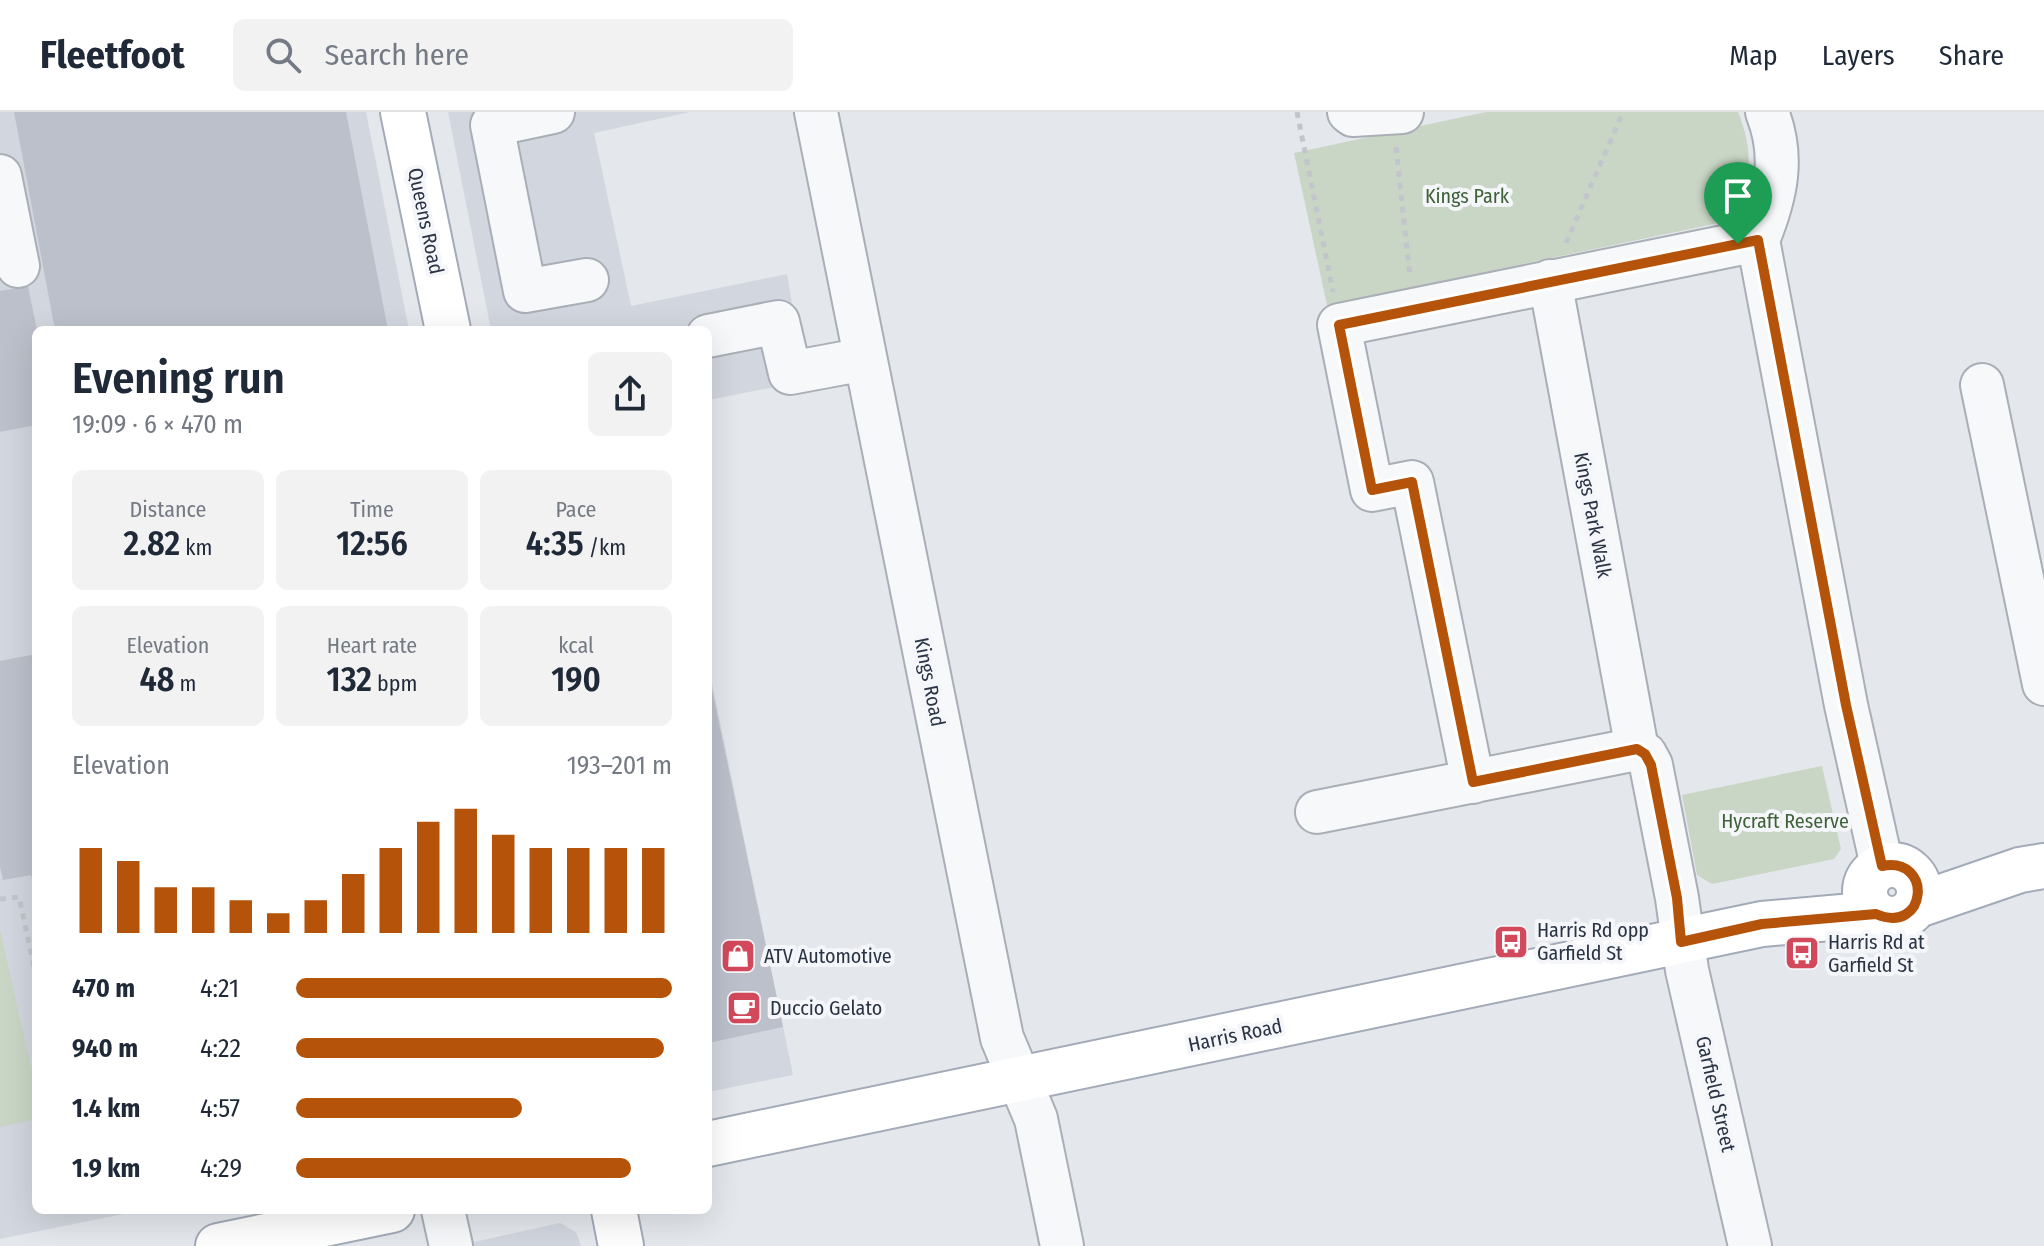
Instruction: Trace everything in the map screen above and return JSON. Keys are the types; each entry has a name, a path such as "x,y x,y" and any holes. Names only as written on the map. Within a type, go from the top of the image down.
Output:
{"main road":[{"name":"Queens Road","path":"403,112 447,326"},
{"name":"Harris Road","path":"712,1143 1681,942 1762,924 1890,889 2032,868"},
{"path":"218,1246 373,1214"},
{"path":"615,1214 621,1246"}],"street":[{"path":"553,112 492,125 525,291 587,280"},
{"name":"Kings Road","path":"816,112 1002,1038 1036,1119 1062,1246"},
{"path":"1349,112 1353,115 1398,113"},
{"path":"1767,112 1776,140 1778,161 1773,200 1758,240 1846,705 1890,889"},
{"path":"0,176 18,266"},
{"path":"1473,782 1412,482 1372,490 1339,325 1758,240"},
{"name":"Kings Park Walk","path":"1550,281 1637,749 1645,754 1651,765 1677,898 1681,942"},
{"path":"712,335 778,322 790,373 865,359"},
{"path":"1982,385 2044,684"},
{"path":"1317,812 1637,749"},
{"name":"Garfield Street","path":"1681,942 1750,1246"},
{"path":"444,1214 451,1246"}],"path":[{"path":"1297,112 1339,325"},
{"path":"1550,281 1623,112"},
{"path":"1398,113 1414,309"},
{"path":"0,899 19,897 32,957"}],"shaded area":[{"path":"0,112 366,112 408,326 32,326 32,1214 123,1214 0,1239"},
{"path":"448,112 690,112 594,133 631,306 787,274 805,381 712,399 712,326 490,326"},
{"path":"712,683 793,1075 712,1091"},
{"path":"560,1223 576,1232 581,1246 456,1246"}],"green space":[{"name":"Kings Park","path":"1486,112 1738,112 1747,140 1749,167 1744,193 1733,220 1327,305 1294,153"},
{"name":"Hycraft Reserve","path":"1822,766 1841,849 1834,859 1712,884 1697,875 1682,795"},
{"path":"0,930 32,1072 32,1120 0,1127"}],"building":[{"path":"14,112 346,112 387,326 54,326"},
{"path":"28,286 36,326 32,326 32,426 0,432 0,291"},
{"path":"32,655 32,880 31,875 3,880 0,867 0,661"},
{"path":"712,690 783,1027 712,1042"}],"place":[{"name":"Harris Rd opp Garfield St","path":"1511,942"},
{"name":"Harris Rd at Garfield St","path":"1802,953"},
{"name":"ATV Automotive","path":"738,956"},
{"name":"Duccio Gelato","path":"744,1008"}],"route":[{"path":"1758,240 1846,705 1882,866 1898,865 1906,869 1917,881 1919,890 1915,906 1893,919 1876,914 1762,924 1681,942 1677,898 1651,765 1645,754 1637,749 1473,782 1412,482 1372,490 1339,325 1738,244 1758,240"}]}
